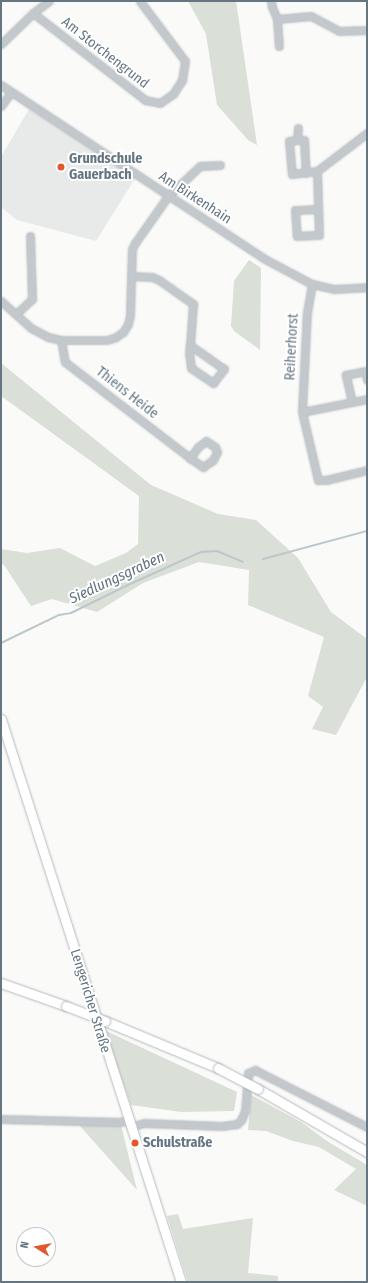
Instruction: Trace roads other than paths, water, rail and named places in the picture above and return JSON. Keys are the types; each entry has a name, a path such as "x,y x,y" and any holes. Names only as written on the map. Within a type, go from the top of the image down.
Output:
{"main road":[{"name":"Lengericher Straße","path":"1,719 181,1282"},
{"path":"1,983 105,1021 218,1068 258,1089 367,1152"}],"street":[{"path":"1,44 32,13 49,1"},
{"name":"Am Storchengrund","path":"32,13 145,100 160,103 173,94 182,80 185,61 140,1"},
{"path":"271,1 272,7 278,18 279,46"},
{"path":"278,18 310,16 339,31 367,30"},
{"name":"Am Birkenhain","path":"1,85 263,258 312,284 334,289 367,288"},
{"path":"1,106 11,92"},
{"path":"297,140 298,128"},
{"path":"306,173 304,140 289,141 292,174 306,173 317,171 367,135"},
{"path":"1,301 31,328 48,337 61,340 107,340 116,337 123,332 128,324 130,315 132,249 168,196 200,166 220,165"},
{"path":"317,171 319,235 297,236 295,210 317,209"},
{"path":"16,314 32,299 30,236"},
{"path":"131,276 152,277 159,280 193,304 190,345 191,368 213,383 224,369 190,345"},
{"name":"Reiherhorst","path":"312,284 307,312 302,412 318,480 326,480 367,470"},
{"name":"Thiens Heide","path":"61,340 65,362 190,458"},
{"path":"352,402 346,375 365,371 367,380"},
{"path":"302,412 367,399"},
{"path":"1,1119 222,1126 237,1124 241,1120 245,1111 248,1073 255,1070 367,1127"}],"waterway":[{"path":"263,559 367,531"},
{"name":"Siedlungsgraben","path":"1,643 59,615 71,613 201,552 217,551 243,562"}],"place":[{"name":"Grundschule Gauerbach","path":"61,167"},
{"name":"Schulstraße","path":"135,1143"}]}
